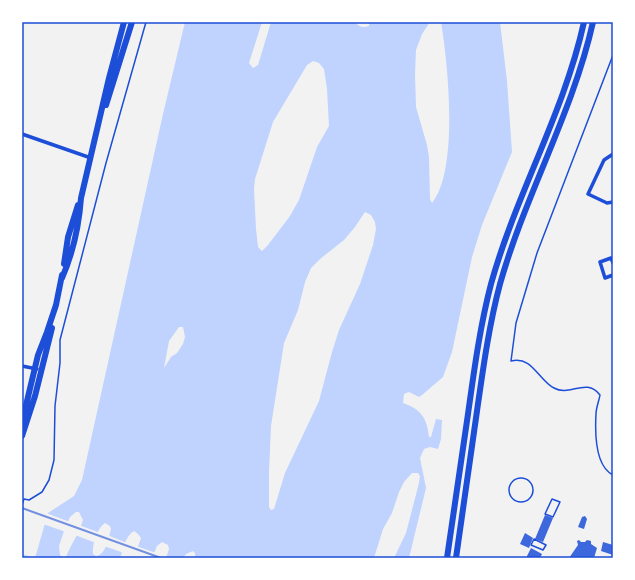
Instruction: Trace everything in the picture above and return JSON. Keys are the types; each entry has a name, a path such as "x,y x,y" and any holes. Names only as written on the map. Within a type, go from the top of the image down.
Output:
{"main road":[{"path":"22,422 34,369 56,304 62,278 68,237 81,198 100,121 109,75 124,22"},
{"path":"100,121 113,85 132,22"},
{"path":"448,558 473,380 491,284 518,203 561,100 584,22"},
{"path":"456,558 484,366 500,284 527,203 570,99 593,22"},
{"path":"22,436 42,370 55,316 56,304"}],"street":[{"path":"22,134 91,158"},
{"path":"613,154 604,160 588,194 607,203 613,202"},
{"path":"613,263 611,258 600,262 605,278 613,276"},
{"path":"22,366 42,370"}],"path":[{"path":"22,505 24,500 29,500 42,492 49,480 54,460 55,406 60,363 60,340 106,163 146,22"},
{"path":"613,55 537,253 516,322 511,360 526,362 539,373 551,387 558,390 587,387 598,392 600,396 596,413 596,430 599,454 602,466 613,475"},
{"path":"523,478 531,483 533,492 528,500 520,502 512,498 510,489 514,481 523,478"},
{"path":"552,499 560,502 553,517 545,514 552,499"},
{"path":"534,539 546,545 543,550 531,545 534,539"}],"water":[{"path":"185,22 262,22 249,63 253,68 258,65 271,22 355,22 363,27 369,26 369,22 430,22 422,34 416,50 415,74 416,107 429,157 430,199 432,203 440,187 446,167 449,142 448,89 441,22 500,22 507,81 512,152 482,225 472,257 452,352 443,377 419,397 409,392 404,394 403,403 419,411 425,419 429,437 431,437 436,419 442,420 441,439 438,449 430,447 424,449 420,458 426,488 409,558 394,558 406,533 419,483 420,476 418,473 412,473 404,482 392,513 383,529 374,558 195,558 195,553 193,551 186,554 183,558 166,558 169,549 168,545 162,542 157,546 152,558 134,558 141,538 134,531 128,536 120,558 35,558 48,513 74,496 82,480 163,114","holes":["313,61 319,63 324,69 327,89 329,126 317,147 299,200 290,216 262,251 258,247 256,229 255,179 273,122 307,65","365,212 371,215 375,222 376,229 373,245 360,284 339,330 319,401 285,473 274,509 271,510 269,507 271,426 284,343 298,310 305,282 311,268 344,240","179,327 183,327 185,337 183,344 177,353 171,357 164,368 169,341","76,512 79,512 83,520 66,557 60,555 59,546 70,517","105,523 110,526 111,529 105,549 96,556 93,554 93,546 100,529"]},
{"path":"22,554 35,558 22,558"}],"pier":[{"path":"46,513 70,522 66,532 43,524"},
{"path":"79,525 100,533 96,543 75,535"},
{"path":"107,535 127,543 124,553 104,546"},
{"path":"136,546 156,553 154,558 138,558 132,556"}],"building":[{"path":"545,515 553,518 543,542 535,539"},
{"path":"585,516 587,519 584,529 578,527 582,517"},
{"path":"525,533 533,538 529,548 520,544"},
{"path":"579,540 581,542 585,542 587,540 591,541 591,544 597,548 594,558 569,558 578,545 577,541"},
{"path":"603,542 613,545 613,555 601,551"},
{"path":"531,548 542,554 540,558 526,558"}],"railway":[{"path":"22,508 161,558"}]}
